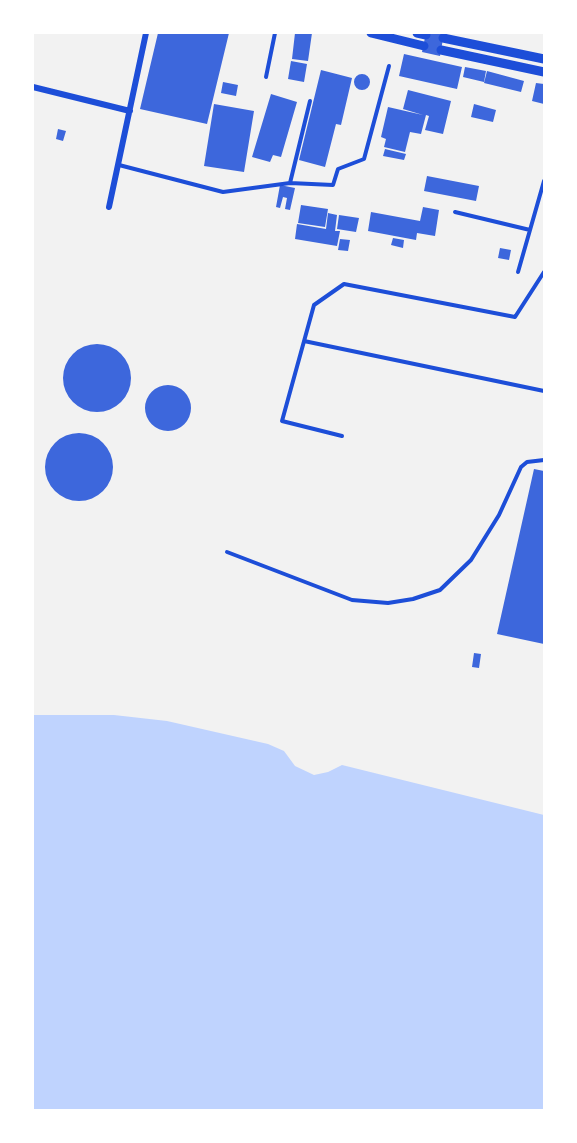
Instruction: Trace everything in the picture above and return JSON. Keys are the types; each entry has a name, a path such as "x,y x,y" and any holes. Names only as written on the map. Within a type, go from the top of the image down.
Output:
{"main road":[{"path":"371,33 424,46"},
{"path":"443,38 544,59"},
{"path":"441,50 544,72"}],"street":[{"path":"109,207 146,33"},
{"path":"33,87 130,111"}],"lane":[{"path":"266,76 275,33"},
{"path":"119,165 223,192 290,183 333,185 338,169 364,159 389,66"},
{"path":"290,183 310,101"},
{"path":"518,272 544,181"},
{"path":"455,212 530,230"},
{"path":"342,436 282,421 314,305 344,284 515,317 544,272"},
{"path":"304,341 544,391"},
{"path":"226,552 352,600 388,603 413,599 440,590 471,560 499,515 521,467 527,462 544,460"}],"water":[{"path":"33,715 114,715 167,721 268,744 284,751 295,766 314,775 328,772 342,765 544,815 544,1110 33,1110"}],"building":[{"path":"158,33 229,33 207,124 140,109"},
{"path":"295,33 312,33 308,61 292,59"},
{"path":"426,33 444,33 440,56 422,52"},
{"path":"404,54 462,67 457,89 399,76"},
{"path":"291,61 307,64 304,82 288,79"},
{"path":"465,67 486,71 484,82 463,77"},
{"path":"321,70 352,78 341,125 336,124 325,167 299,160"},
{"path":"487,71 524,81 521,92 484,83"},
{"path":"359,74 365,74 370,82 368,88 359,90 354,85 354,79"},
{"path":"223,82 238,85 236,96 221,93"},
{"path":"536,83 544,84 544,104 532,101"},
{"path":"408,90 451,101 443,134 425,130 429,116 426,115 421,134 410,132 405,152 384,147 386,139 381,137 388,107 423,115 403,109"},
{"path":"271,94 297,102 281,157 273,155 270,162 252,157"},
{"path":"214,104 254,111 244,172 204,166"},
{"path":"474,104 496,110 493,122 471,117"},
{"path":"58,129 66,131 63,141 56,139"},
{"path":"385,149 406,154 404,160 383,156"},
{"path":"427,176 479,186 476,201 424,191"},
{"path":"280,185 295,188 290,210 285,209 287,198 283,197 280,208 276,207"},
{"path":"301,205 328,209 325,227 298,223"},
{"path":"423,207 439,210 435,236 417,233 416,240 368,231 371,212 420,221"},
{"path":"328,213 337,215 335,231 340,231 337,246 295,239 297,224 326,229"},
{"path":"339,215 359,218 356,232 337,229"},
{"path":"393,238 404,240 403,248 391,245"},
{"path":"340,239 350,240 348,251 338,250"},
{"path":"500,248 511,250 509,260 498,258"},
{"path":"97,344 110,347 121,354 128,365 131,378 128,391 121,402 110,409 97,412 84,409 73,402 66,391 63,378 66,365 73,354 84,347"},
{"path":"168,385 184,392 191,408 184,424 168,431 152,424 145,408 152,392"},
{"path":"79,433 92,436 103,443 110,454 113,467 110,480 103,491 92,498 79,501 66,498 55,491 48,480 45,467 48,454 55,443 66,436"},
{"path":"534,469 544,471 544,644 497,634"},
{"path":"474,653 481,654 479,668 472,667"}]}
